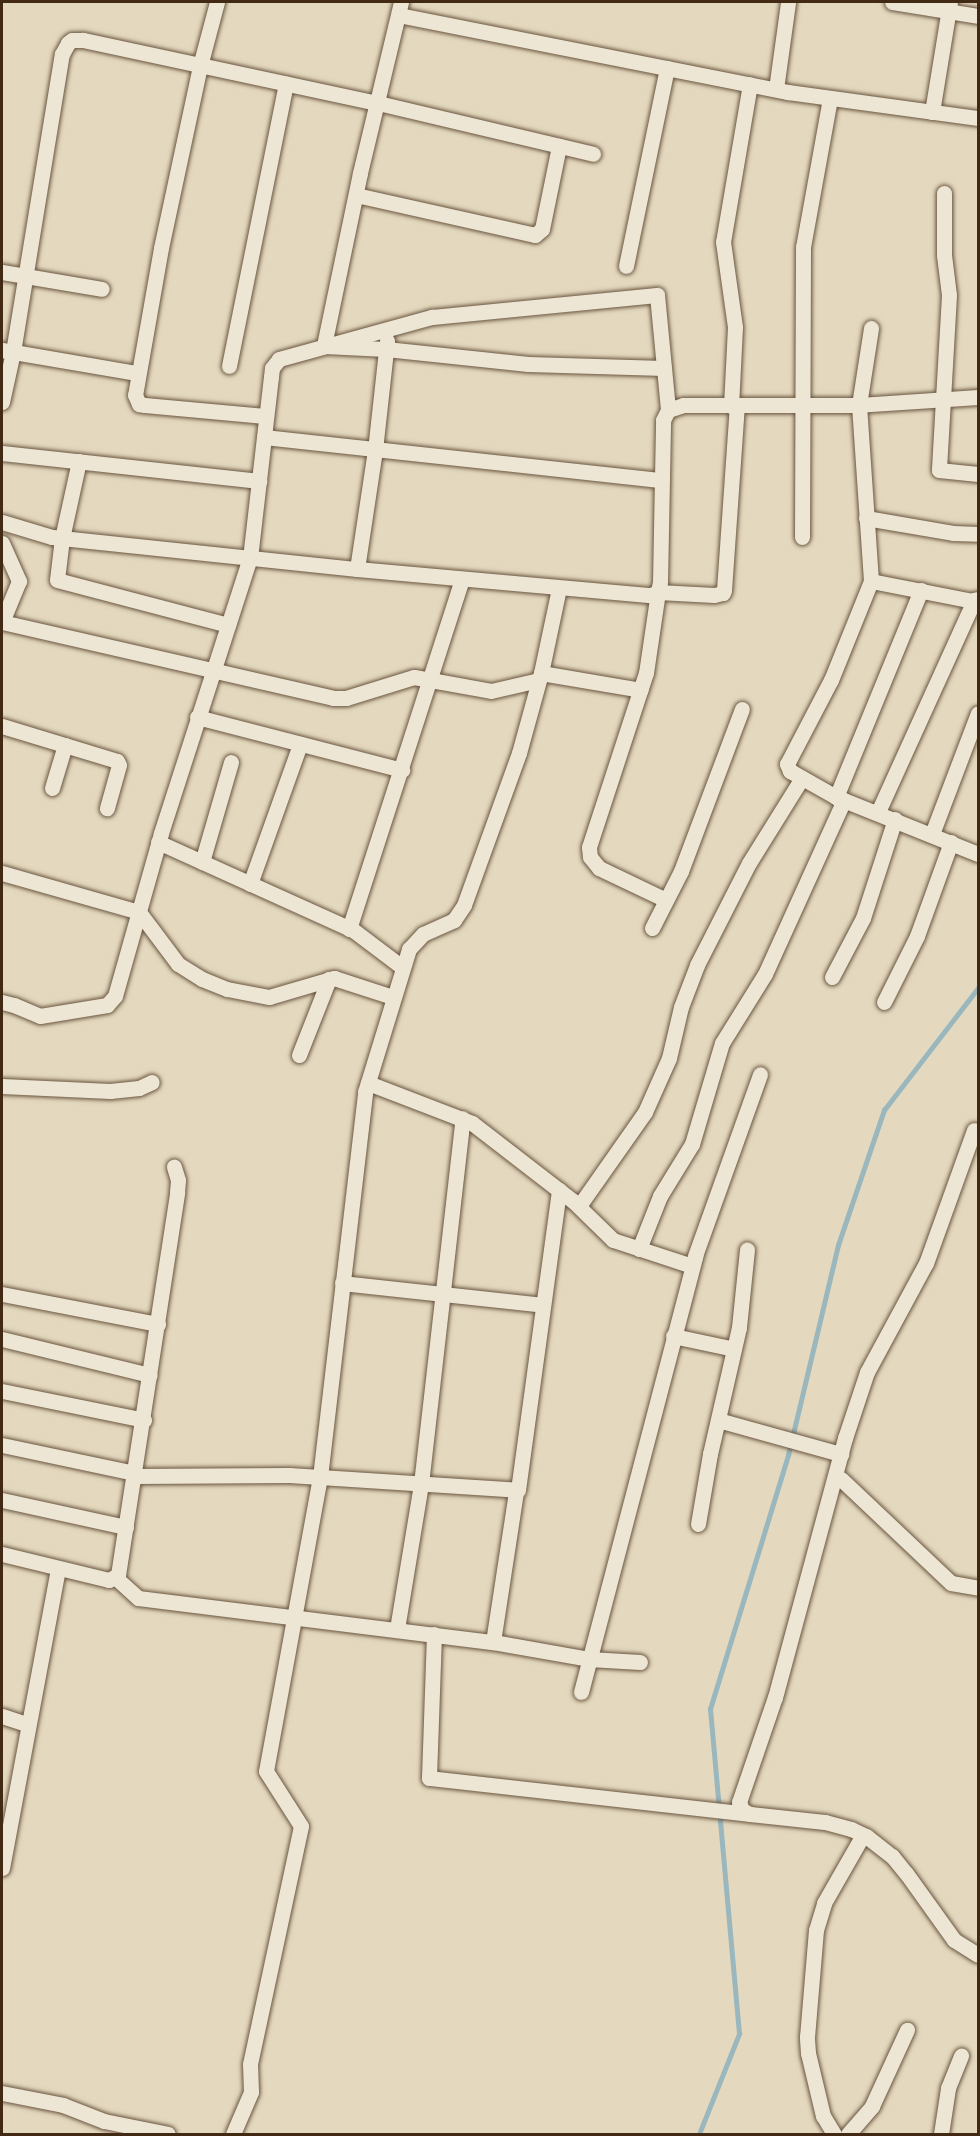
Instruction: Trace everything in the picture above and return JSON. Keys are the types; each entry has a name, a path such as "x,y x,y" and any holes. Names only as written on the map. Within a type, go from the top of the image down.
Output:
{"street":[{"path":"217,2 200,66 137,373 135,395 140,404 266,416"},
{"path":"776,89 788,2"},
{"path":"892,2 950,6 978,16"},
{"path":"932,112 950,6"},
{"path":"324,346 356,195 400,8 667,68 776,89 978,118"},
{"path":"2,402 7,351 24,276 62,54 68,43 83,40 378,103 593,154"},
{"path":"626,266 667,68"},
{"path":"229,366 286,84"},
{"path":"2,522 62,538 462,579 651,595 658,592 714,595 724,590 734,406 735,327 723,242 750,84"},
{"path":"802,537 803,246 830,98"},
{"path":"356,195 535,235 542,229 559,146"},
{"path":"944,193 944,255 949,295 939,470 978,474"},
{"path":"2,272 102,289"},
{"path":"2,1002 40,1017 111,1003 115,996 158,842 250,558 266,416 275,363 286,356 432,317 657,295 668,410 663,420 658,592 651,652 589,852 592,862 599,868 666,900"},
{"path":"871,328 859,405 871,581 831,680 789,760 790,771 840,799 977,852"},
{"path":"357,569 375,450 388,329"},
{"path":"324,346 386,349 528,364 664,368"},
{"path":"7,351 137,373"},
{"path":"668,410 683,405 859,405 978,397"},
{"path":"264,437 662,480"},
{"path":"2,453 259,481"},
{"path":"79,461 62,538 56,577 58,581 228,625"},
{"path":"866,518 953,533 978,534"},
{"path":"2,543 19,581 2,622 213,668 339,699 414,677 491,692 540,676 641,690"},
{"path":"349,928 462,579"},
{"path":"871,581 977,600 878,812"},
{"path":"233,2134 251,2092 250,2064 302,1826 266,1771 321,1477 342,1283 368,1083 409,949 416,938 454,920 464,905 519,753 540,676 559,588"},
{"path":"639,1250 661,1194 692,1144 722,1043 768,969 840,799 921,590"},
{"path":"652,928 703,818 742,709"},
{"path":"932,834 978,713"},
{"path":"197,717 402,770"},
{"path":"2,726 118,763 107,808"},
{"path":"250,884 300,744"},
{"path":"52,788 65,745"},
{"path":"202,862 231,762"},
{"path":"579,1206 645,1112 669,1058 681,1007 697,965 749,863 802,778"},
{"path":"832,977 863,918 895,819"},
{"path":"158,842 349,928 402,967"},
{"path":"884,1002 917,936 951,842"},
{"path":"2,873 139,912 178,964 202,979 227,989 269,997 329,979 341,978 393,998"},
{"path":"299,1055 329,979"},
{"path":"581,1692 692,1266 760,1074"},
{"path":"2,1086 110,1091 139,1088 152,1082"},
{"path":"368,1083 463,1118 483,1130 579,1206 613,1240 692,1266"},
{"path":"397,1629 421,1484 463,1118"},
{"path":"750,1814 740,1806 741,1792 775,1697 841,1454 867,1372 926,1263 974,1130"},
{"path":"116,1578 144,1420 177,1192 178,1180 174,1167"},
{"path":"493,1642 516,1491 520,1486 559,1190"},
{"path":"698,1524 734,1349 747,1248"},
{"path":"342,1283 543,1305"},
{"path":"2,1294 158,1324"},
{"path":"673,1336 734,1349"},
{"path":"2,1339 150,1375"},
{"path":"2,1391 144,1420"},
{"path":"718,1420 841,1454"},
{"path":"2,1445 135,1475 321,1477 516,1491"},
{"path":"841,1479 951,1583 978,1588"},
{"path":"2,1500 126,1527"},
{"path":"2,1554 110,1580 116,1578"},
{"path":"2,1868 27,1724 58,1568"},
{"path":"116,1578 138,1598 434,1634 589,1659 640,1662"},
{"path":"434,1634 429,1778 825,1822 863,1835 892,1856 954,1940 978,1955"},
{"path":"2,1716 27,1724"},
{"path":"834,2134 823,2116 808,2053 807,2037 816,1930 824,1903 863,1835"},
{"path":"848,2134 872,2106 907,2030"},
{"path":"941,2134 948,2088 961,2055"},
{"path":"2,2093 63,2104 104,2121 168,2134"}],"waterway":[{"path":"699,2134 739,2034 710,1709 788,1455 838,1245 884,1110 978,988"}]}
